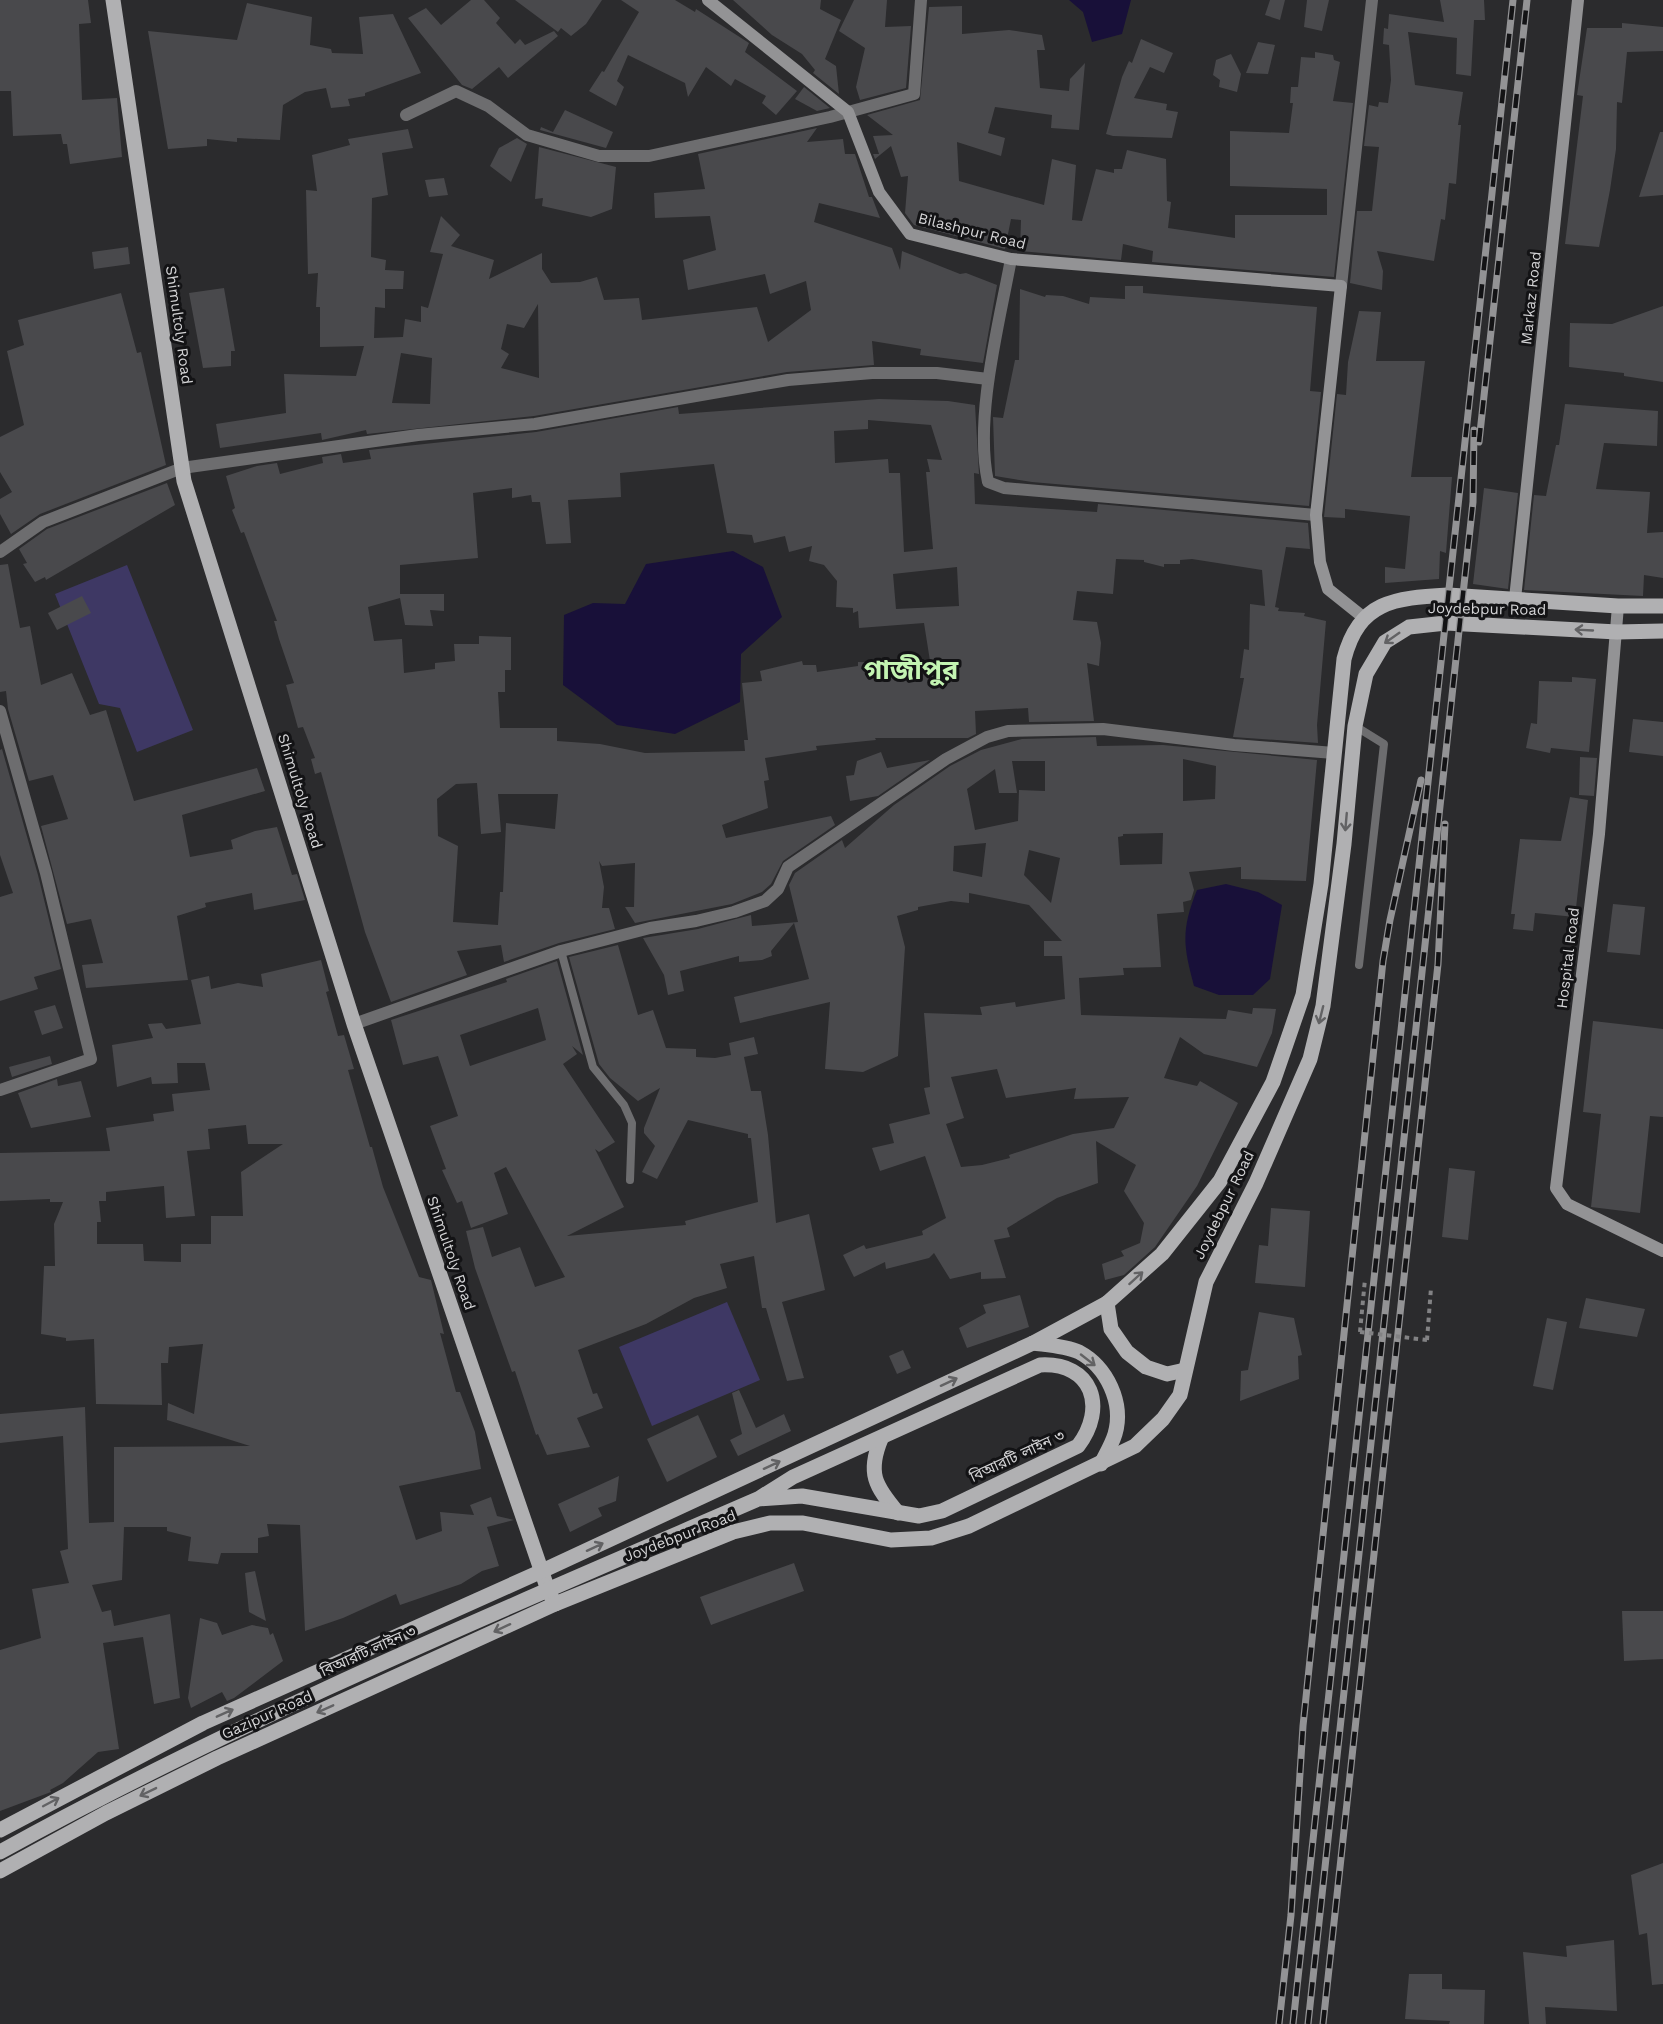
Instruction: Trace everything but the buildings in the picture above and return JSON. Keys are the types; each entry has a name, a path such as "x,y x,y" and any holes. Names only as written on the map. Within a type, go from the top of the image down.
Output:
{"main road":[{"name":"Shimultoly Road","path":"113,0 182,468 354,1024 552,1597"},
{"path":"708,0 848,112"},
{"name":"Markaz Road","path":"1515,599 1578,0"},
{"name":"Bilashpur Road","path":"848,112 879,192 910,234 1011,260 1341,286"},
{"path":"1341,286 1316,515 1320,562 1328,589 1363,617"},
{"name":"Joydebpur Road","path":"542,1571 1034,1343 1107,1304 1162,1254 1220,1181 1273,1082 1303,995 1321,884 1344,659 1350,637 1363,617 1383,605 1420,597 1448,595 1618,606 1663,606"},
{"name":"Hospital Road","path":"1618,606 1599,834 1556,1188 1567,1204 1663,1251"},
{"name":"Joydebpur Road","path":"552,1597 733,1532 770,1523 803,1523 891,1540 931,1539 969,1526 1135,1446 1163,1419 1180,1395 1206,1282 1256,1183 1310,1059 1323,1006 1344,844 1354,726 1366,674 1385,642 1409,627 1459,623 1617,632 1663,632"},
{"path":"1107,1304 1111,1329 1127,1352 1146,1367 1167,1374 1185,1370"},
{"path":"1034,1343 1076,1351 1092,1360 1106,1377 1115,1396 1118,1419 1115,1435 1101,1464"},
{"name":"বিআরটি লাইন ৩","path":"0,1852 95,1799 212,1741 552,1597 758,1499 793,1478 1040,1365 1057,1364 1077,1371 1090,1389 1093,1410 1089,1432 1078,1446 942,1511 919,1516 802,1496 758,1499"},
{"path":"881,1438 874,1456 873,1475 883,1494 898,1513"},
{"name":"Gazipur Road","path":"0,1830 203,1723 542,1571"},
{"name":"Gazipur Road","path":"0,1871 106,1813 552,1597"}],"street":[{"path":"406,115 456,91 488,106 527,135 599,156 649,156 848,112 914,94 921,0"},
{"path":"1341,286 1372,0"},
{"path":"1011,260 988,379 984,465 988,482 1004,488 1316,515"},
{"path":"1,550 43,522 182,468 418,435 535,424 788,380 872,373 937,373 988,379"},
{"path":"0,711 46,873 91,1059 0,1090"},
{"path":"354,1024 561,951 650,928 696,921 765,901 778,889 788,867 946,759 987,737 1008,731 1103,729 1234,745 1334,753"}],"lane":[{"path":"1354,726 1384,744 1359,965"},
{"path":"561,951 593,1067 624,1105 632,1123 630,1179"}],"path":[{"path":"1365,1279 1360,1332 1427,1340 1431,1288"}],"shaded area":[{"path":"1069,0 1131,0 1122,34 1092,42 1083,12"},
{"path":"733,551 763,567 782,617 741,654 740,702 675,734 617,725 563,685 564,615 593,603 625,604 646,564"},
{"path":"127,565 193,730 137,752 120,708 99,704 55,594"},
{"path":"1226,884 1258,892 1282,905 1270,979 1253,995 1219,995 1194,986 1190,972 1185,938 1188,916 1197,890"},
{"path":"727,1302 760,1380 652,1426 619,1347"}],"railway":[{"path":"1293,2024 1513,0"},
{"path":"1479,442 1527,0"},
{"path":"1308,2024 1473,502 1474,430"},
{"path":"1279,2024 1291,1915 1303,1726 1383,961 1421,780"},
{"path":"1323,2024 1438,964 1445,824"}],"district":[{"name":"গাজীপুর","path":"911,670"}]}
